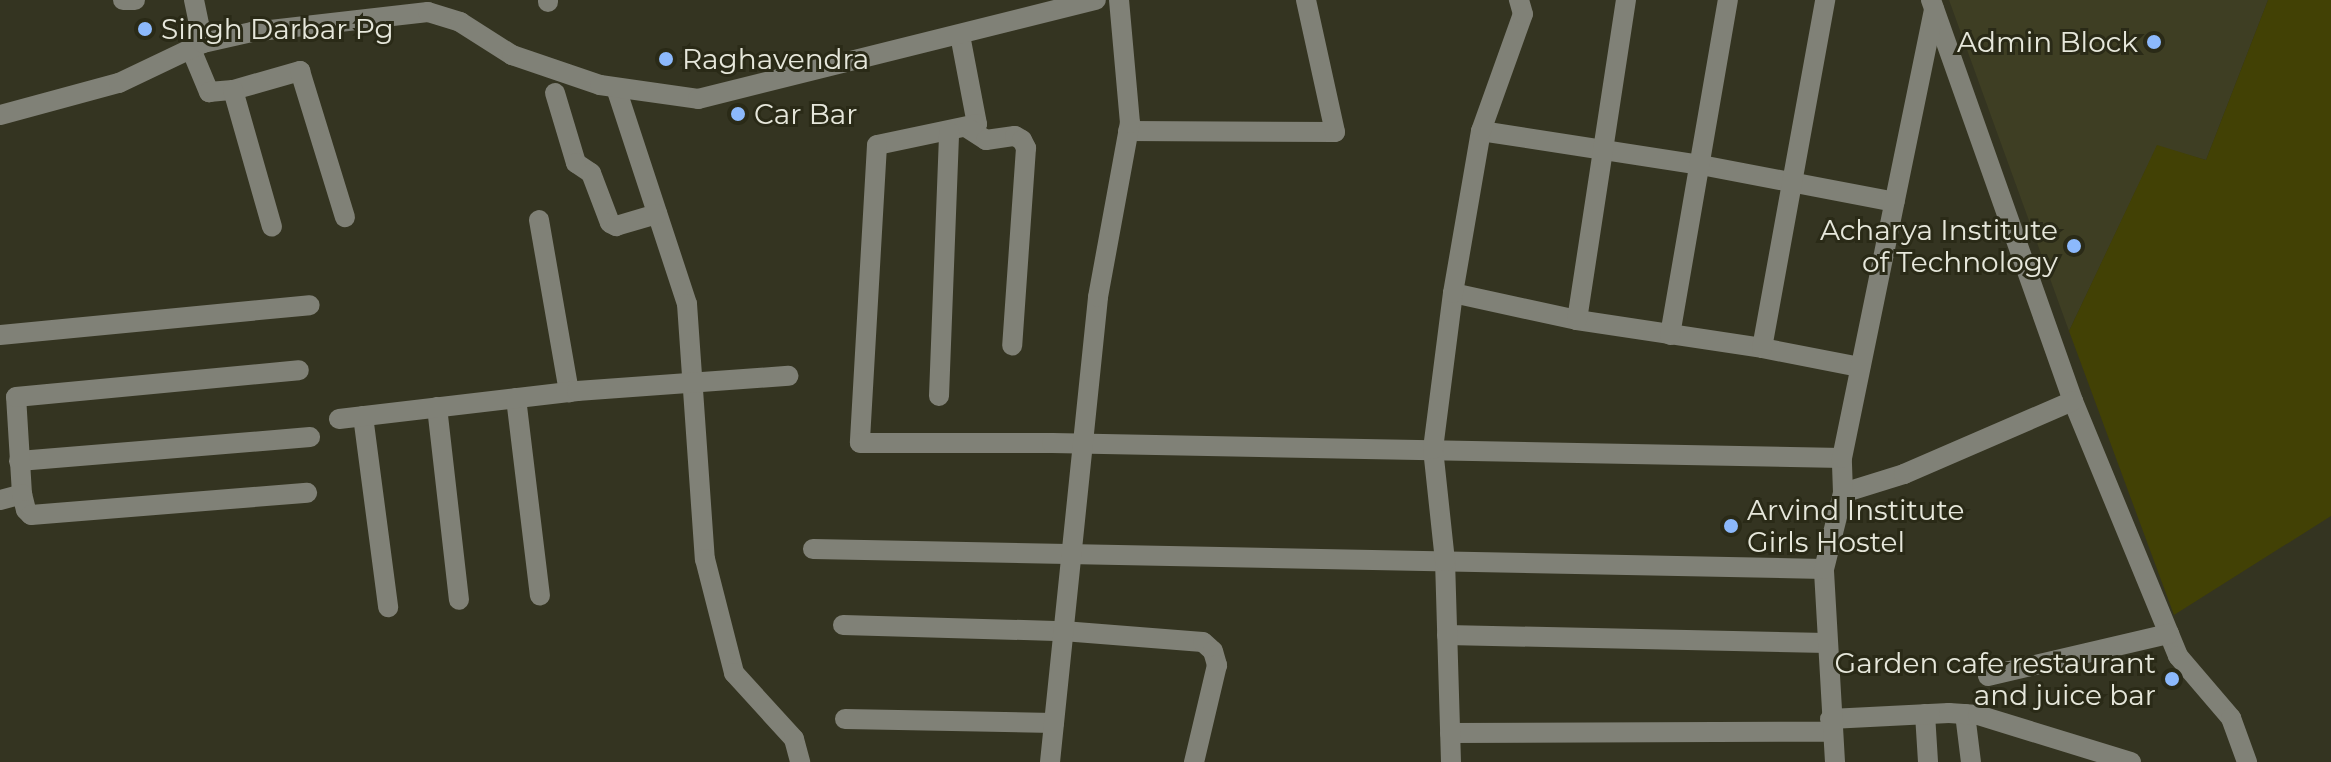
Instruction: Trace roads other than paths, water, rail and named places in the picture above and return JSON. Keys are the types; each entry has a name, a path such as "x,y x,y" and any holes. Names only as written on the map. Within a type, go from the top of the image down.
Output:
{"street":[{"path":"123,0 135,0"},
{"path":"194,0 197,46 209,92 233,90 300,71 345,217"},
{"path":"0,115 119,83 197,46 252,32 428,12 460,22 512,55 616,88 698,99 1096,0"},
{"path":"1050,762 1098,297 1128,131 1119,0"},
{"path":"1128,131 1335,132 1306,0"},
{"path":"1451,762 1445,561 1433,449 1453,293 1481,131 1523,14 1519,0"},
{"path":"1577,320 1626,0"},
{"path":"1670,335 1728,0"},
{"path":"1762,348 1825,0"},
{"path":"1835,762 1824,569 1843,493 1842,458 1932,4"},
{"path":"1932,4 2073,401 2178,656 2231,718 2247,762"},
{"path":"960,35 977,124 877,145 860,443 1084,443 1842,458"},
{"path":"616,88 687,304 705,559 734,673 794,739 800,762"},
{"path":"233,90 272,227"},
{"path":"555,93 576,163 591,173 610,223 616,226 657,214"},
{"path":"958,129 986,140 1015,136 1022,140 1026,148 1012,346"},
{"path":"939,396 958,129"},
{"path":"1481,131 1701,165 1895,202"},
{"path":"539,220 569,392"},
{"path":"1453,293 1577,320 1762,348 1860,367"},
{"path":"0,335 310,305"},
{"path":"299,370 22,394 15,401 22,494 31,515 307,493"},
{"path":"339,419 569,392 788,376"},
{"path":"516,398 540,596"},
{"path":"1843,493 1904,474 2073,401"},
{"path":"437,407 459,600"},
{"path":"363,416 388,607"},
{"path":"19,461 310,437"},
{"path":"0,500 22,494"},
{"path":"813,549 1824,569"},
{"path":"843,625 1063,631 1203,642 1213,651 1217,665 1194,762"},
{"path":"1988,676 2169,634"},
{"path":"1447,635 1827,643"},
{"path":"1450,733 1831,726 1925,714 1965,714 2131,762"},
{"path":"1925,714 1928,762"},
{"path":"1965,714 1971,762"},
{"path":"845,719 1054,723"},
{"path":"2059,740 2061,762"}],"place":[{"name":"Singh Darbar Pg","path":"145,29"},
{"name":"Admin Block","path":"2154,42"},
{"name":"Raghavendra","path":"666,59"},
{"name":"Car Bar","path":"738,114"},
{"name":"Acharya Institute of Technology","path":"2074,246"},
{"name":"Arvind Institute Girls Hostel","path":"1731,526"},
{"name":"Garden cafe restaurant and juice bar","path":"2172,679"}]}
